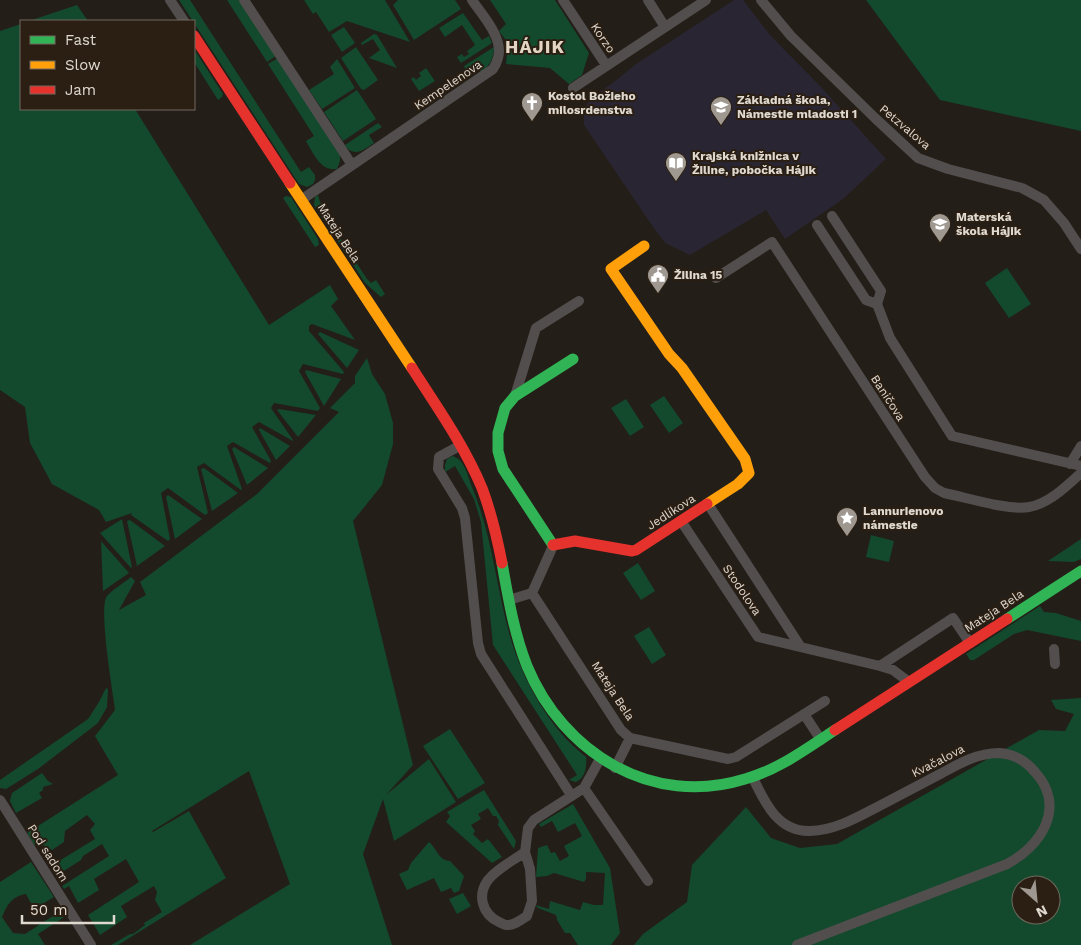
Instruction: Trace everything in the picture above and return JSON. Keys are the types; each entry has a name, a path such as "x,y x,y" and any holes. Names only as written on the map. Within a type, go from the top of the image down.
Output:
{"street":[{"path":"170,0 183,20"},
{"path":"244,0 352,165"},
{"name":"Kempelenova","path":"301,200 493,69 499,57 499,45 493,32 472,0"},
{"name":"Korzo","path":"563,0 606,65"},
{"path":"648,0 665,27"},
{"path":"574,88 706,0"},
{"name":"Petzvalova","path":"760,0 792,36 918,158 948,169 1022,188 1044,200 1064,223 1081,249"},
{"name":"Mateja Bela","path":"195,38 461,445 489,506 520,644 531,671 550,709 577,740 614,768 646,780 686,787 725,786 753,778 775,768 821,740 1081,571"},
{"path":"832,216 881,291 877,304 890,338 952,436 1081,466"},
{"path":"817,225 866,300 877,304"},
{"name":"Baničova","path":"716,278 772,242 925,477 935,488 944,493 1017,508 1030,507 1067,486 1081,473"},
{"name":"Jedlíkova","path":"553,546 575,541 632,551 636,550 738,484 749,473 745,459 682,368 669,354 611,269 644,246"},
{"path":"509,600 532,593 553,546 503,468 499,457 498,433 501,420 506,408 515,396 536,328 579,301"},
{"path":"515,396 573,359"},
{"path":"461,445 439,456 438,469 462,508 465,518 478,644 481,654 571,795"},
{"path":"1070,464 1081,446"},
{"name":"Stodolova","path":"708,504 800,646"},
{"name":"Stodolova","path":"681,522 758,636 880,666 893,670 909,682"},
{"name":"Mateja Bela","path":"532,593 621,730 630,738 728,759 742,754 825,700"},
{"path":"880,666 953,618 970,643"},
{"path":"1054,649 1055,664"},
{"path":"804,714 821,740"},
{"path":"614,768 630,738"},
{"name":"Kvačalova","path":"753,778 768,808 777,818 798,830 810,831 833,828 964,761 989,754 1001,753 1022,760 1038,775 1048,795 1049,814 1047,823 1036,842 1020,858 797,945"},
{"path":"525,852 497,872 488,881 482,892 484,911 492,919 505,925 518,922 527,916 532,901 530,869 525,852 528,828 534,820 584,788 600,759"},
{"path":"584,788 648,881"},
{"name":"Pod sadom","path":"0,800 91,945"}],"shaded area":[{"name":"Základná škola, Námestie mladosti 1","path":"734,0 743,0 770,35 821,87 886,159 843,199 785,239 766,210 690,255 665,243 584,125 584,114 587,104 593,97 636,64"}],"green space":[{"path":"179,0 190,0 301,172 309,167 315,175 313,184 307,187 299,184 195,25 195,20 192,20"},
{"path":"227,0 239,0 276,56 267,62"},
{"path":"304,0 385,0 410,42 347,21 329,32 316,12 313,14"},
{"path":"398,0 455,0 461,9 414,40 393,5"},
{"path":"490,0 555,0 589,53 582,75 569,84 550,68 506,64 508,43 499,31 506,24"},
{"path":"866,0 1081,0 1081,131 940,100"},
{"path":"77,5 87,20 32,20"},
{"path":"463,13 482,40 489,36 492,43 461,63 457,57 462,54 464,57 469,54 467,51 475,45 462,25 445,37 439,28"},
{"path":"20,24 20,110 136,110 269,325 330,285 338,299 331,306 355,340 312,324 309,326 309,331 344,372 343,374 303,364 299,371 320,408 318,411 274,403 271,408 293,441 259,422 252,427 271,461 270,463 233,442 227,446 241,490 204,463 197,467 208,513 205,515 168,488 161,493 170,539 168,541 131,515 132,513 106,522 99,510 52,484 30,443 25,407 0,390 0,31"},
{"path":"344,27 355,43 342,52 331,35"},
{"path":"374,34 377,35 397,68 369,58 380,50 373,39 362,45 361,43"},
{"path":"356,47 378,80 364,90 361,89 341,58"},
{"path":"494,47 491,61 484,70 481,72 476,65 466,71 464,66"},
{"path":"195,51 223,94 218,100 195,64"},
{"path":"278,58 340,155 337,169 326,168 322,165 306,141 314,136 268,64"},
{"path":"337,59 355,88 322,109 309,90 334,74 330,67"},
{"path":"426,68 435,81 419,91 411,79 414,77 416,80 421,76 419,73"},
{"path":"357,90 376,119 343,141 324,112"},
{"path":"378,123 382,127 369,135 374,143 359,152 348,149 345,145"},
{"path":"318,195 320,202 327,211 324,213 367,279 371,283 376,280 385,294 381,297 365,283 314,205 315,197"},
{"path":"286,196 291,197 318,239 319,245 315,247 283,198"},
{"path":"1007,268 1031,304 1009,318 985,283"},
{"path":"320,332 359,350 347,368 318,334"},
{"path":"367,358 372,374 385,394 393,423 393,444 382,485 353,521 413,765 386,795 429,759 456,802 394,841 383,799 363,854 392,945 190,945 290,884 249,771 152,831 189,811 226,878 118,945 111,945 133,934 145,925 144,923 162,912 155,900 157,892 154,886 121,906 127,917 100,935 88,915 139,882 126,859 94,879 99,890 78,903 69,886 64,889 62,886 109,856 102,844 56,876 52,870 54,864 95,839 90,830 95,824 87,815 65,831 64,842 52,850 38,842 34,845 27,833 118,775 95,736 115,710 105,632 104,616 107,596 131,577 135,581 119,610 146,595 140,582 257,494 339,412 330,408 355,383 355,376"},
{"path":"306,370 341,379 324,406 305,372"},
{"path":"664,396 683,423 669,433 650,405"},
{"path":"626,399 644,427 630,436 611,408"},
{"path":"277,410 316,415 298,437"},
{"path":"260,428 290,446 276,460 259,430"},
{"path":"234,447 268,468 247,485 232,449"},
{"path":"453,456 460,460 464,466 479,505 510,636 522,670 549,718 560,732 586,757 585,772 582,778 576,782 569,780 577,775 493,645 481,522 474,499 455,466 445,472 447,459"},
{"path":"204,468 238,493 212,511 201,469"},
{"path":"168,495 202,519 175,539 166,497"},
{"path":"122,519 132,567 131,568 100,533"},
{"path":"130,520 165,546 137,566 127,521"},
{"path":"871,535 894,541 889,562 866,557"},
{"path":"1081,539 1081,559 1074,562 1048,561"},
{"path":"101,541 129,573 103,591"},
{"path":"638,563 655,591 641,600 623,573"},
{"path":"1040,606 1044,612 1056,613 1081,621 1081,641 1027,630 1014,634 974,660 970,660 966,654"},
{"path":"649,627 666,655 652,664 634,636"},
{"path":"106,688 108,689 107,707 98,723 38,769 6,789 0,788 0,780 88,719"},
{"path":"1081,698 1081,945 634,945 643,934 687,902 692,865 746,807 771,838 800,848 837,844 1039,730 1065,731 1074,714 1056,709 1051,700"},
{"path":"450,729 485,783 458,799 423,746"},
{"path":"42,773 53,784 43,787 43,790 39,793 42,798 16,813 10,801 12,793"},
{"path":"484,790 516,841 514,849 498,825 499,821 496,816 493,816 488,808 478,814 481,819 471,825 475,831 473,834 482,843 488,839 502,857 492,863 446,822 450,816 447,812"},
{"path":"573,804 610,868 620,933 611,945 578,945 570,933 565,933 556,915 535,905 549,909 550,901 580,910 583,902 603,905 605,873 586,872 584,882 554,873 536,877 538,848 547,845 551,853 555,852 560,861 569,856 564,846 582,836 575,823 558,832 552,821 541,827 539,824"},
{"path":"429,842 443,859 450,861 464,876 459,891 454,893 451,888 441,892 434,878 407,890 399,874 408,870 411,863"},
{"path":"31,862 54,897 34,909 26,894 21,895 11,902 2,917 13,933 25,934 62,910 66,916 38,934 45,945 0,945 0,882"},
{"path":"463,893 471,906 457,914 449,899"}],"traffic: fast":[{"path":"553,545 503,469 498,451 498,433 505,408 515,396 573,359"},
{"path":"502,563 518,641 527,666 543,697 563,724 587,748 615,766 645,779 677,786 710,786 745,779 769,770 835,730"},
{"path":"1007,619 1081,571"}],"traffic: slow":[{"path":"290,183 412,368"},
{"path":"644,246 611,269 669,354 682,368 745,459 749,473 738,484 707,504"}],"traffic: jam":[{"path":"195,38 290,183"},
{"path":"412,368 450,426 475,472 488,506 502,563"},
{"path":"553,545 575,541 632,551 636,550 707,504"},
{"path":"835,730 1007,619"}],"place":[{"name":"Kostol Božieho milosrdenstva","path":"532,122"},
{"name":"Základná škola, Námestie mladosti 1","path":"721,126"},
{"name":"Krajská knižnica v Žiline, pobočka Hájik","path":"676,182"},
{"name":"Materská škola Hájik","path":"940,243"},
{"name":"Žilina 15","path":"658,294"},
{"name":"Lannurienovo námestie","path":"847,537"}],"district":[{"name":"HÁJIK","path":"535,47"}]}
